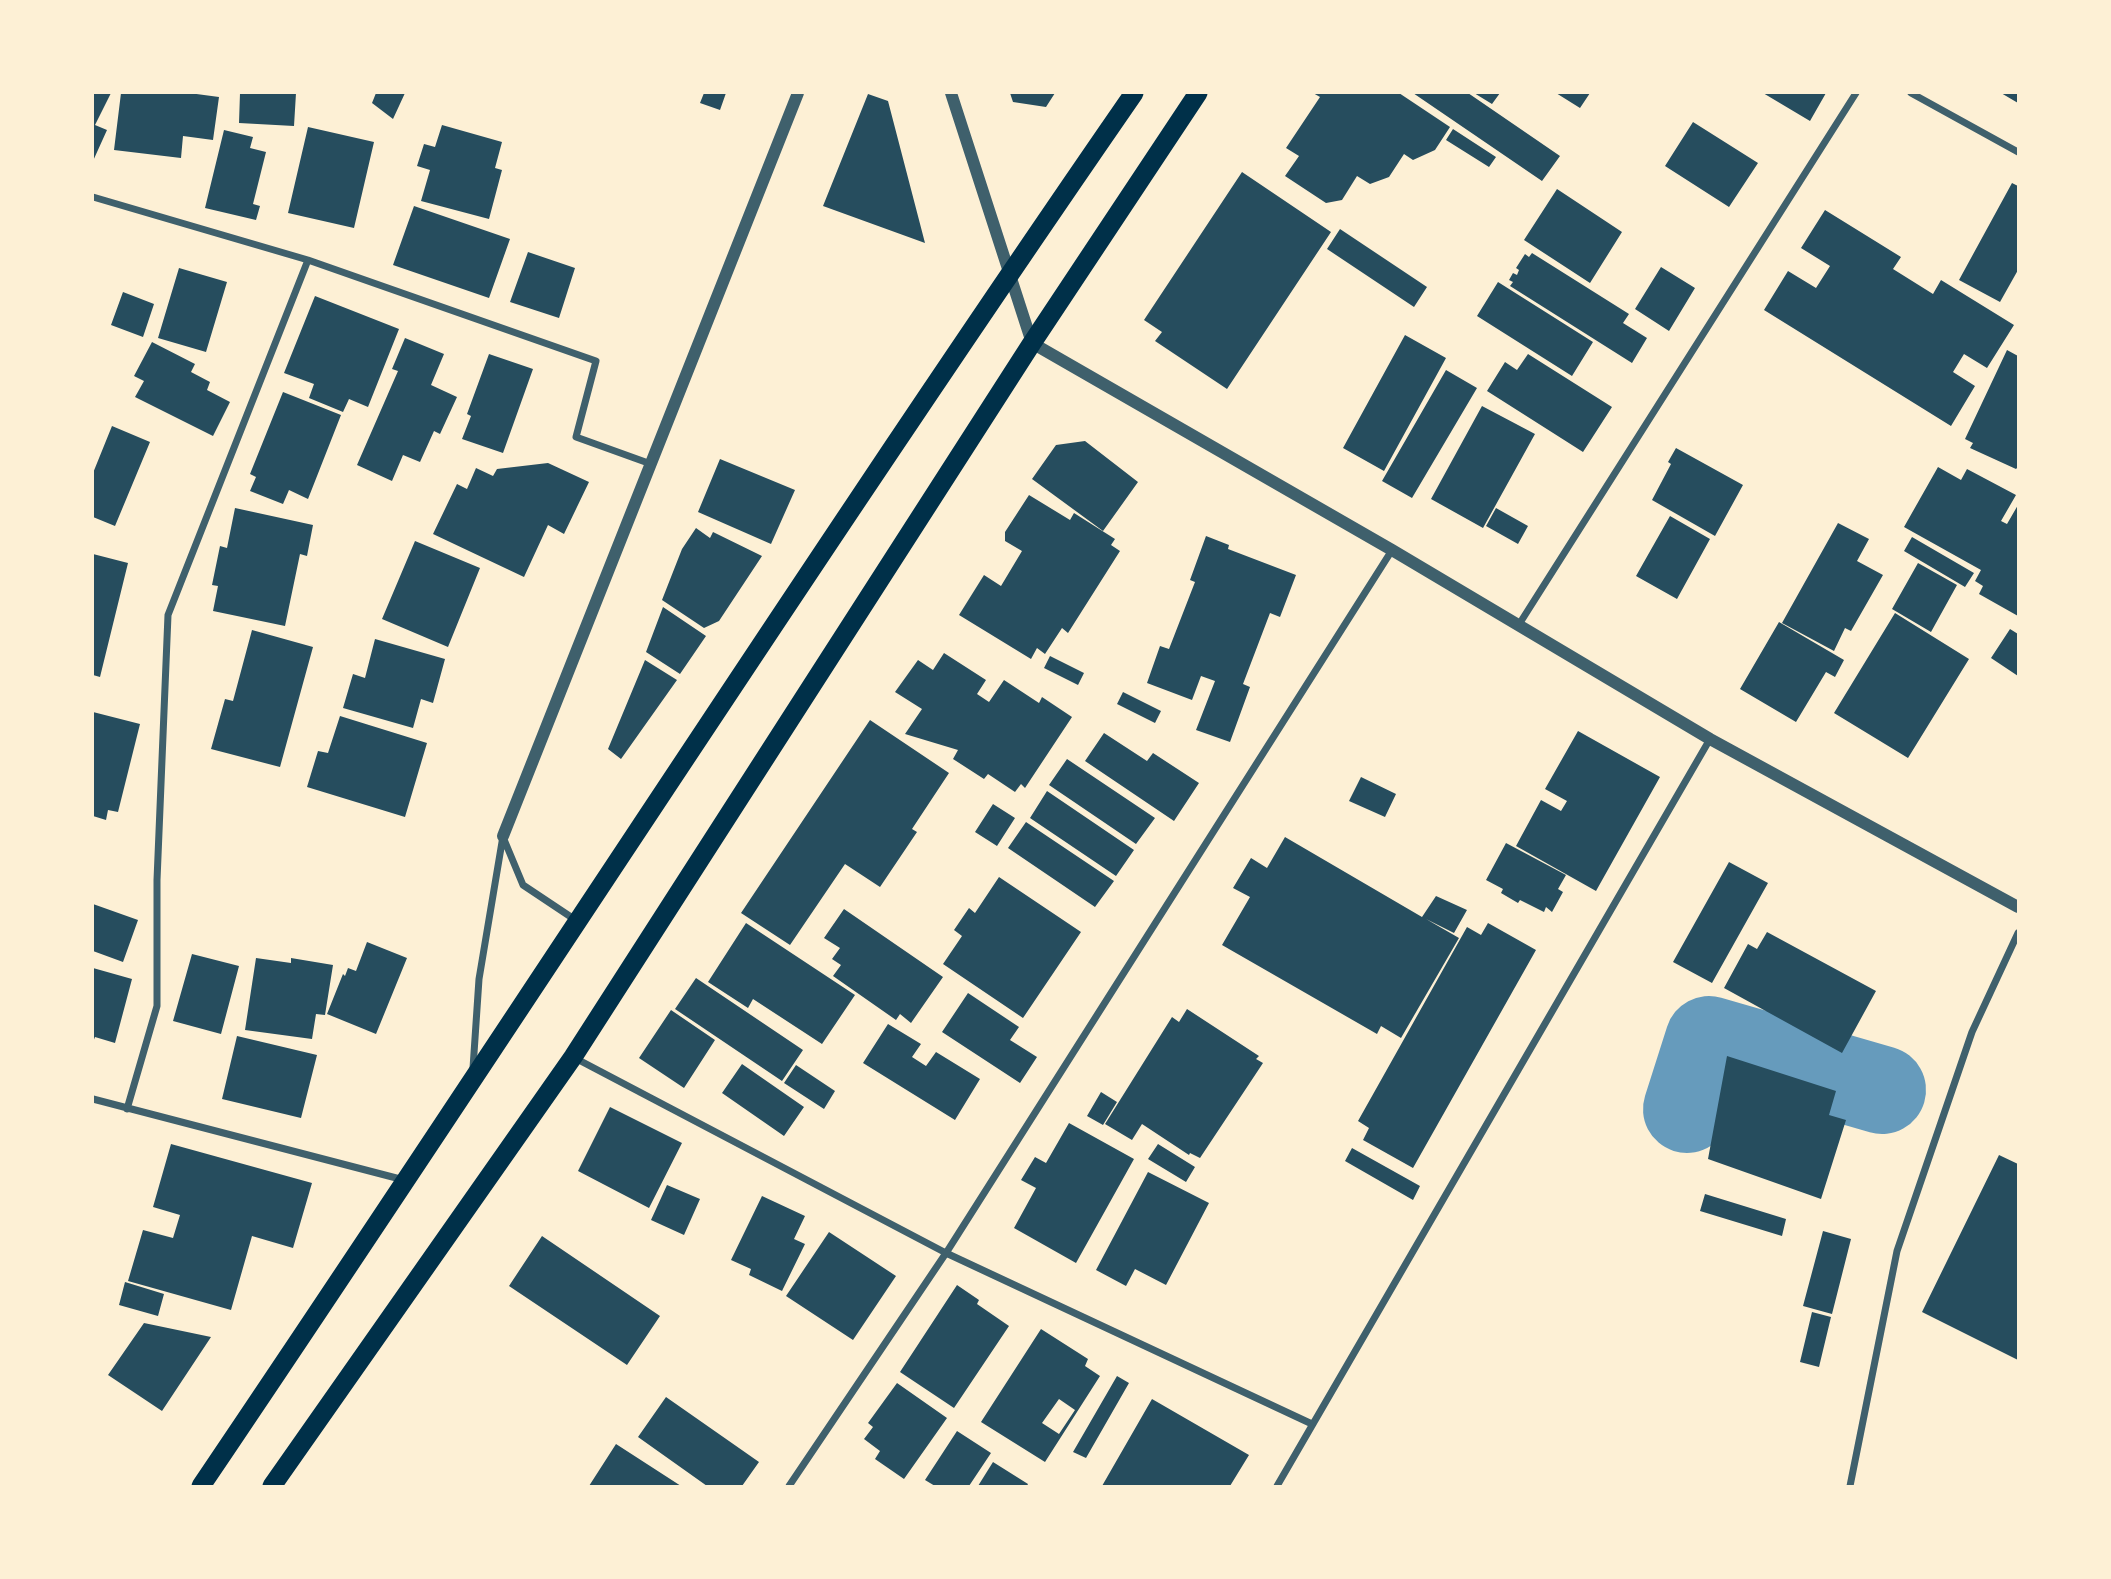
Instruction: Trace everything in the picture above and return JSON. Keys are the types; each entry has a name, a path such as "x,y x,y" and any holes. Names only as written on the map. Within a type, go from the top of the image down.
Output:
{"highway":[{"path":"201,1486 407,1181 1010,271 1134,93"},
{"path":"272,1486 573,1057 1032,343 1198,93"}],"street":[{"path":"472,1082 479,979 503,836 797,93"},
{"path":"951,93 1032,343 1392,550 1710,739 2018,907"},
{"path":"1518,626 1856,93"},
{"path":"1911,93 2018,152"},
{"path":"93,197 308,260 596,361 576,437 651,464"},
{"path":"127,1109 157,1006 157,880 168,615 308,260"},
{"path":"789,1486 946,1253 1392,550"},
{"path":"1277,1486 1710,739"},
{"path":"503,836 523,885 579,922"},
{"path":"1850,1486 1897,1251 1972,1032 2018,933"},
{"path":"573,1057 946,1253 1312,1423"},
{"path":"93,1099 407,1181"}],"building":[{"path":"93,93 111,93 95,125 107,130 93,161"},
{"path":"121,93 189,93 219,97 213,140 183,136 181,158 114,150"},
{"path":"240,93 296,93 294,126 239,123"},
{"path":"376,93 405,93 393,119 372,103"},
{"path":"704,93 726,93 720,110 700,103"},
{"path":"1010,93 1055,93 1046,107 1013,102"},
{"path":"1313,93 1399,93 1450,127 1435,150 1413,160 1404,154 1389,177 1370,184 1357,176 1342,200 1326,203 1285,176 1299,156 1286,148 1320,97"},
{"path":"1413,93 1468,93 1560,156 1542,181"},
{"path":"1474,93 1500,93 1492,104"},
{"path":"1556,93 1590,93 1580,108"},
{"path":"1763,93 1826,93 1810,121"},
{"path":"2001,93 2018,93 2018,103"},
{"path":"868,94 888,101 925,243 823,206"},
{"path":"1693,122 1758,163 1729,207 1665,166"},
{"path":"442,125 502,142 495,168 502,170 489,219 421,201 430,170 417,166 424,144 435,147"},
{"path":"308,127 374,142 354,228 288,213"},
{"path":"1453,129 1496,157 1489,167 1446,140"},
{"path":"224,130 253,137 250,148 266,152 253,204 260,206 256,220 205,208"},
{"path":"1242,172 1331,232 1227,389 1155,341 1162,332 1144,320"},
{"path":"2012,183 2018,186 2018,270 2000,302 1959,280"},
{"path":"1557,189 1622,232 1590,283 1524,240"},
{"path":"414,206 510,239 489,298 393,265"},
{"path":"1825,210 1901,257 1893,269 1933,294 1941,280 2014,325 1987,368 1964,354 1953,372 1975,386 1951,426 1764,310 1788,271 1816,288 1830,266 1801,248"},
{"path":"1340,229 1427,287 1414,307 1327,249"},
{"path":"528,252 575,268 559,318 510,302"},
{"path":"1532,253 1629,314 1623,323 1647,338 1632,363 1510,286 1513,282 1509,280 1513,273 1517,275 1519,270 1516,268 1525,254 1529,257"},
{"path":"1661,267 1695,288 1669,331 1635,309"},
{"path":"179,268 227,282 206,352 158,338"},
{"path":"1498,282 1593,342 1572,376 1477,316"},
{"path":"123,292 154,304 143,337 111,325"},
{"path":"315,296 399,329 368,407 349,399 343,412 309,398 314,384 284,373"},
{"path":"1405,335 1446,358 1384,471 1343,448"},
{"path":"405,338 444,354 431,385 457,397 440,434 434,431 420,462 403,455 392,481 357,465 398,371 392,369"},
{"path":"152,342 195,364 191,372 210,382 207,390 230,402 213,436 135,397 144,381 134,376"},
{"path":"2007,350 2018,356 2016,469 1970,448 1973,443 1965,439"},
{"path":"489,354 533,369 503,453 462,439 471,416 467,414"},
{"path":"1528,354 1612,407 1583,452 1487,391 1505,362 1517,370"},
{"path":"1446,370 1477,388 1412,498 1382,481"},
{"path":"283,392 341,415 308,499 289,490 283,504 250,491 256,477 250,474"},
{"path":"1482,406 1535,434 1483,528 1431,499"},
{"path":"112,426 150,442 115,526 93,517 93,473"},
{"path":"1085,441 1138,482 1103,531 1032,479 1056,445"},
{"path":"1676,448 1743,485 1715,536 1652,500 1671,464 1668,462"},
{"path":"720,459 795,490 771,544 698,512"},
{"path":"548,463 589,482 564,534 548,525 524,577 433,534 457,484 467,489 476,468 493,476 497,469"},
{"path":"1938,467 1961,480 1967,469 2016,495 2001,521 2007,524 2018,505 2018,616 1979,594 1983,586 1975,581 1981,570 1904,527"},
{"path":"1029,495 1070,520 1074,513 1115,539 1111,545 1120,551 1068,633 1062,628 1045,654 1037,648 1031,659 959,615 984,575 1001,586 1022,551 1005,541 1005,532"},
{"path":"235,508 313,525 307,556 300,554 285,626 213,611 218,586 212,585 220,546 227,548"},
{"path":"1496,508 1528,526 1518,544 1486,526"},
{"path":"1670,516 1710,539 1677,599 1636,576"},
{"path":"1838,523 1869,539 1857,561 1883,575 1851,631 1845,628 1834,651 1782,623"},
{"path":"696,528 710,538 713,532 762,556 719,621 704,628 662,600 682,549"},
{"path":"1206,536 1229,545 1228,549 1296,575 1280,617 1270,613 1243,684 1250,687 1230,742 1196,730 1215,681 1201,676 1192,700 1147,683 1160,646 1169,649 1195,582 1190,580"},
{"path":"1912,537 1974,573 1965,587 1904,551"},
{"path":"415,541 480,568 448,647 382,619"},
{"path":"93,554 128,563 100,677 93,675"},
{"path":"1918,563 1957,585 1931,632 1892,609"},
{"path":"663,607 706,636 680,674 646,652"},
{"path":"1895,613 1969,659 1908,758 1834,713"},
{"path":"1779,622 1844,660 1835,677 1826,672 1796,722 1740,689"},
{"path":"2010,629 2018,634 2018,676 1991,658"},
{"path":"252,630 313,647 280,767 211,749 225,699 233,701"},
{"path":"375,639 445,659 433,703 421,699 413,728 343,708 353,674 365,678"},
{"path":"944,653 986,680 977,694 989,702 1004,680 1039,703 1042,697 1072,717 1025,788 1021,784 1015,792 988,774 984,779 953,759 958,750 905,734 922,709 895,692 918,660 933,670"},
{"path":"1050,656 1084,673 1078,685 1044,668"},
{"path":"645,660 677,680 621,759 608,749"},
{"path":"1123,692 1161,711 1155,723 1117,704"},
{"path":"93,712 140,724 118,812 108,810 106,820 93,816"},
{"path":"340,716 427,743 405,817 307,787 318,751 328,753"},
{"path":"870,720 949,773 912,829 917,832 880,887 845,864 790,945 741,913"},
{"path":"1578,731 1660,777 1596,891 1516,846 1541,800 1561,811 1567,801 1545,789"},
{"path":"1104,733 1147,761 1153,753 1199,783 1174,821 1085,761"},
{"path":"1067,759 1155,818 1136,844 1049,785"},
{"path":"1361,777 1396,794 1385,817 1349,801"},
{"path":"1047,791 1134,850 1116,876 1030,818"},
{"path":"993,804 1015,818 997,846 975,832"},
{"path":"1026,822 1114,881 1095,907 1008,848"},
{"path":"1285,837 1422,917 1436,896 1467,910 1454,933 1426,919 1459,938 1401,1038 1381,1026 1377,1034 1222,945 1250,897 1233,888 1251,858 1267,868"},
{"path":"1506,843 1566,875 1558,889 1563,892 1552,912 1546,907 1544,912 1520,900 1518,903 1501,893 1503,889 1486,880"},
{"path":"1729,862 1768,883 1712,983 1673,962"},
{"path":"999,877 1081,932 1023,1018 943,964 962,936 954,930 969,908 975,913"},
{"path":"93,904 138,920 123,962 93,951"},
{"path":"844,909 943,977 911,1023 900,1014 896,1020 833,976 841,965 832,959 840,948 824,938"},
{"path":"746,923 855,995 822,1044 753,999 748,1008 708,982"},
{"path":"1488,923 1536,950 1413,1168 1363,1140 1369,1128 1358,1121 1467,927 1481,935"},
{"path":"1767,932 1876,991 1842,1053 1724,988 1748,944 1757,949"},
{"path":"367,942 407,958 376,1034 327,1014 343,974 345,976 348,968 356,971"},
{"path":"192,954 239,966 221,1034 173,1021"},
{"path":"256,958 291,963 291,958 333,965 325,1015 316,1014 312,1039 245,1030"},
{"path":"93,968 132,979 115,1043 95,1037 93,1042"},
{"path":"696,978 803,1050 782,1081 675,1009"},
{"path":"968,993 1019,1027 1010,1040 1037,1057 1020,1083 942,1032"},
{"path":"1187,1009 1259,1056 1256,1059 1263,1063 1200,1158 1190,1153 1189,1155 1142,1124 1132,1140 1105,1124 1172,1017 1179,1022"},
{"path":"671,1010 715,1040 684,1088 639,1058"},
{"path":"888,1024 921,1044 912,1057 926,1066 936,1052 980,1079 955,1120 863,1063"},
{"path":"237,1036 317,1055 301,1118 222,1099"},
{"path":"1727,1056 1836,1091 1829,1115 1846,1120 1821,1199 1708,1159"},
{"path":"742,1064 804,1107 784,1136 722,1093"},
{"path":"796,1065 835,1091 824,1109 784,1083"},
{"path":"1101,1092 1117,1102 1103,1125 1087,1116"},
{"path":"610,1107 682,1143 649,1208 578,1171"},
{"path":"1069,1123 1134,1159 1076,1263 1014,1228 1036,1188 1021,1180 1035,1157 1046,1163"},
{"path":"171,1144 312,1183 293,1248 252,1236 231,1310 128,1281 143,1230 173,1238 180,1215 153,1207"},
{"path":"1158,1144 1195,1167 1186,1182 1148,1159"},
{"path":"1352,1148 1420,1186 1413,1200 1345,1161"},
{"path":"1999,1155 2018,1164 2018,1360 1922,1312"},
{"path":"1148,1172 1209,1203 1166,1285 1135,1269 1126,1286 1096,1270"},
{"path":"667,1185 700,1199 684,1235 651,1220"},
{"path":"1705,1194 1786,1219 1782,1236 1700,1211"},
{"path":"762,1196 805,1216 794,1239 805,1244 782,1291 749,1275 751,1269 731,1260"},
{"path":"1823,1231 1851,1239 1832,1314 1803,1306"},
{"path":"829,1232 896,1276 853,1340 786,1296"},
{"path":"542,1236 660,1316 627,1365 509,1286"},
{"path":"125,1282 164,1294 158,1316 119,1305"},
{"path":"957,1285 979,1300 977,1304 1009,1326 954,1408 900,1372"},
{"path":"1812,1312 1831,1317 1819,1367 1800,1362"},
{"path":"144,1323 211,1337 162,1411 108,1375"},
{"path":"1041,1329 1088,1359 1085,1366 1100,1376 1045,1462 981,1422","holes":["1059,1399 1075,1410 1059,1434 1042,1423"]},
{"path":"1117,1376 1129,1383 1086,1458 1073,1452"},
{"path":"897,1383 947,1418 904,1479 875,1459 880,1451 864,1439 873,1427 868,1423"},
{"path":"666,1397 759,1462 742,1486 707,1486 638,1437"},
{"path":"1152,1399 1249,1455 1230,1486 1102,1486"},
{"path":"957,1431 991,1453 969,1486 935,1486 925,1480"},
{"path":"616,1444 681,1486 589,1486"},
{"path":"993,1462 1028,1484 1027,1486 978,1486"}],"waterway":[{"path":"1687,1109 1709,1040 1882,1090"}]}
